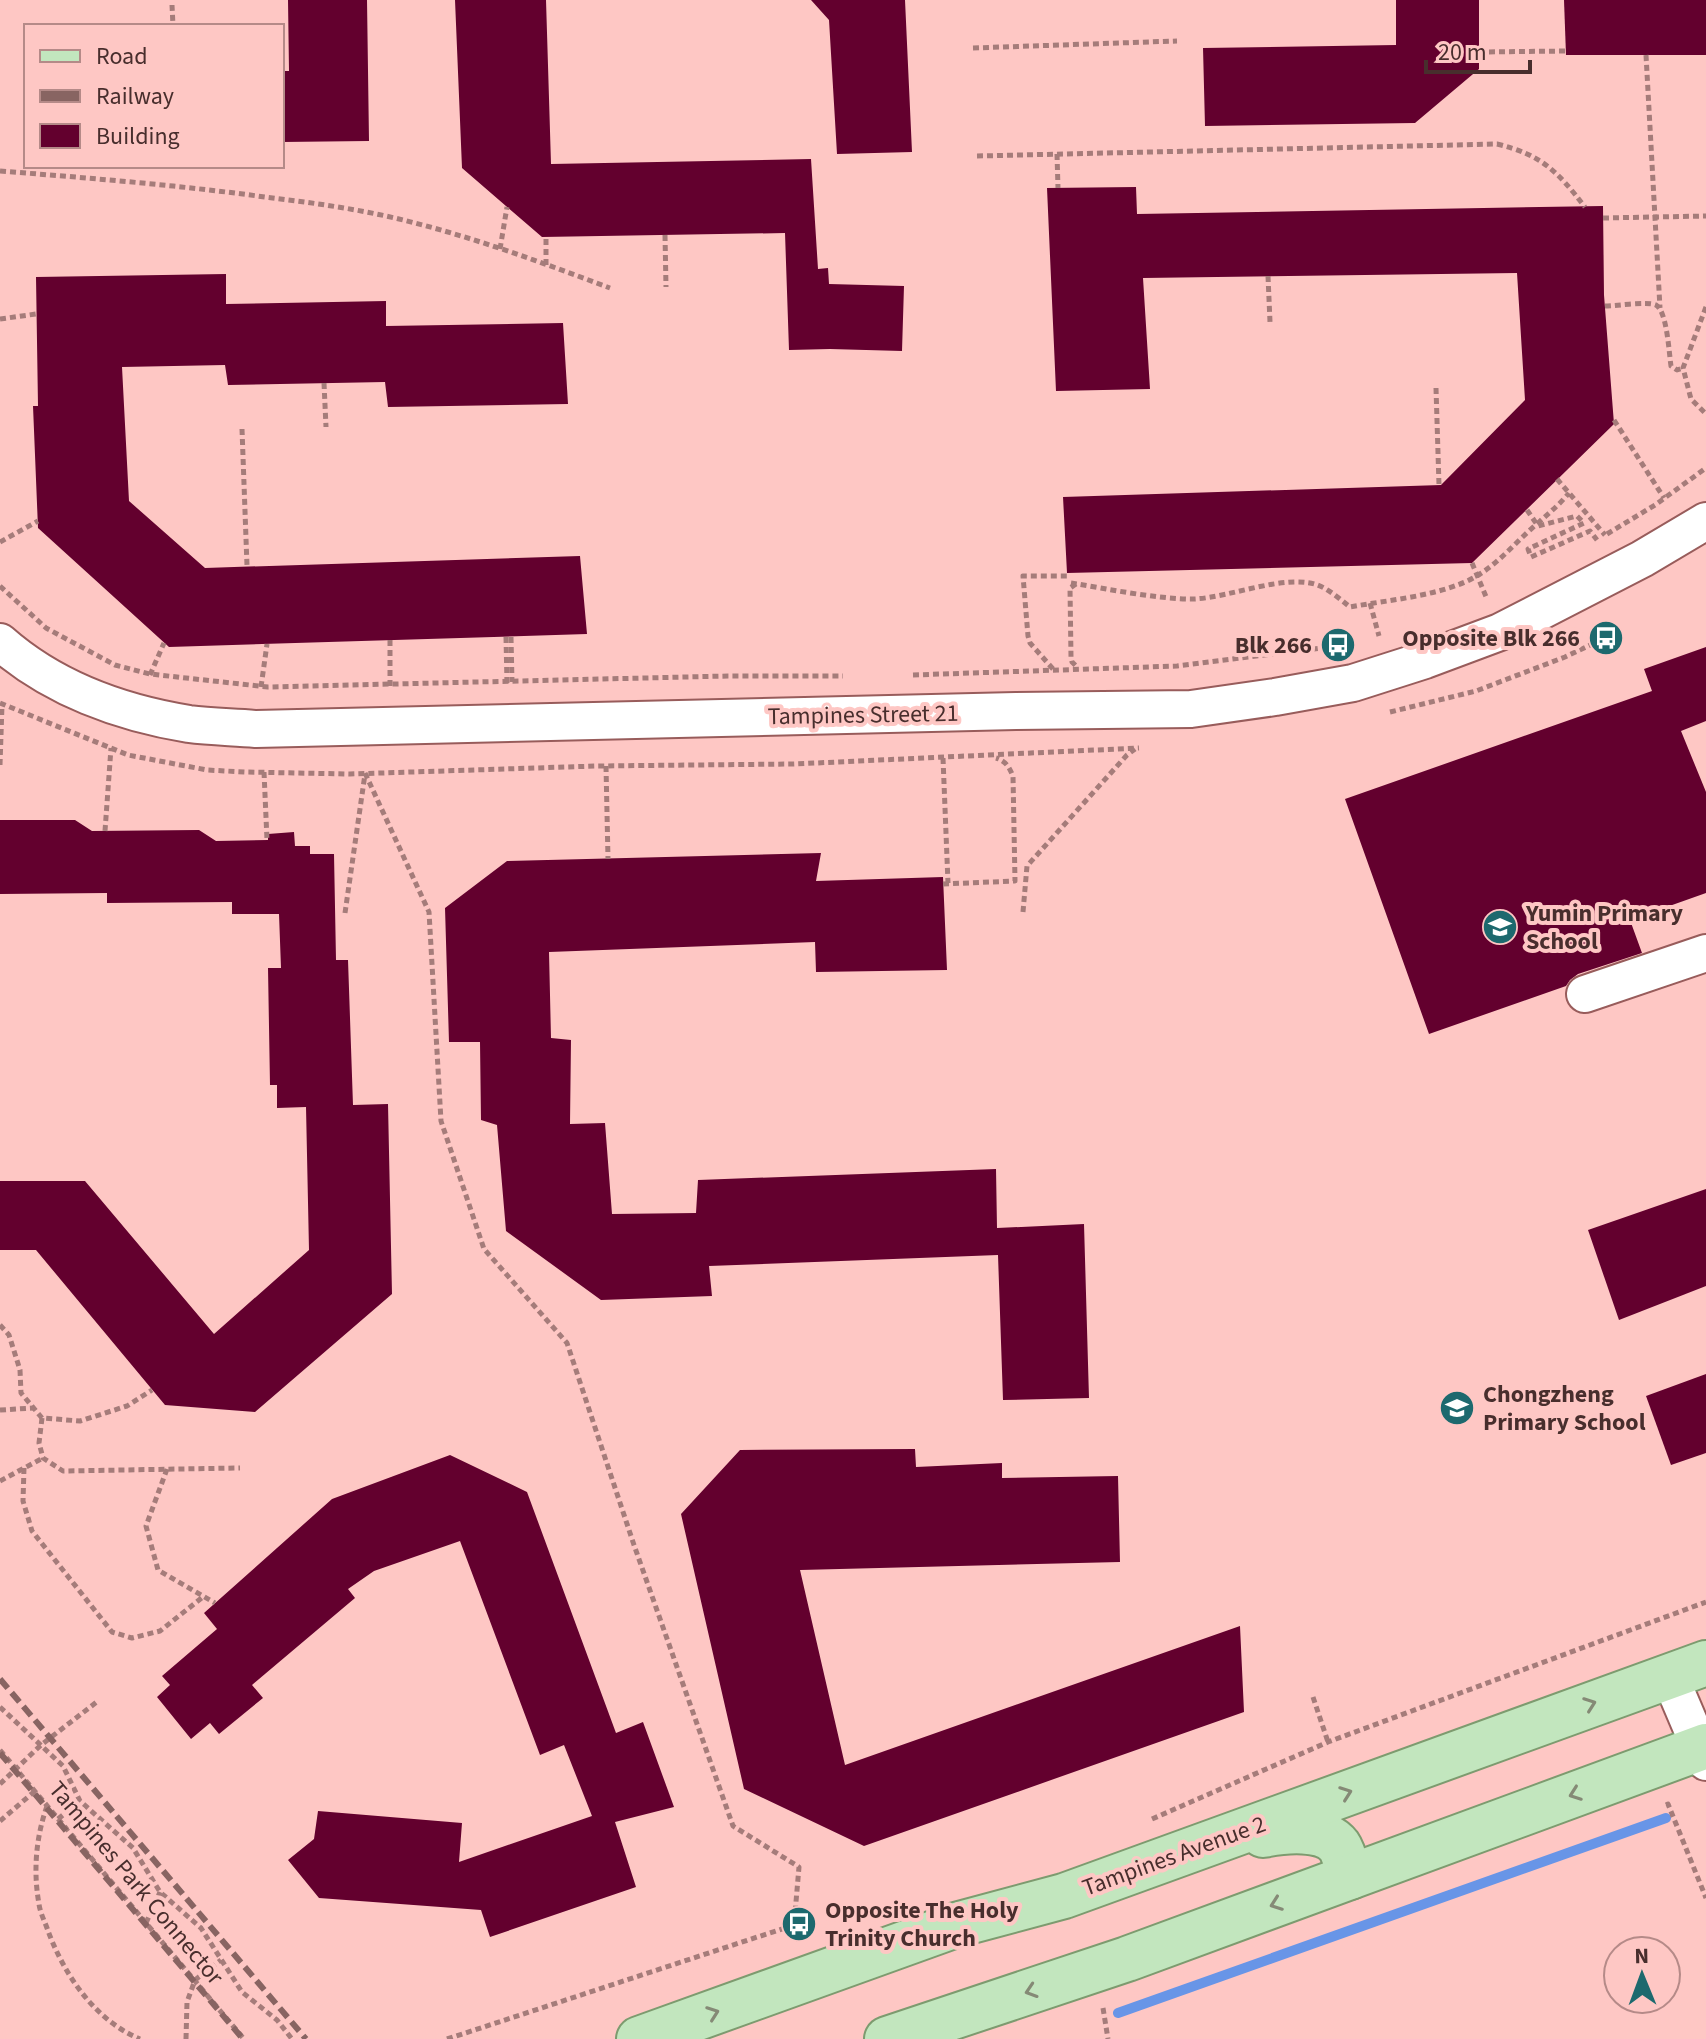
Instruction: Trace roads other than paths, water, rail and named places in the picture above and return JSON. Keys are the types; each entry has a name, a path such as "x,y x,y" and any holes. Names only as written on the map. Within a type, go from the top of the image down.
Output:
{"main road":[{"name":"Tampines Avenue 2","path":"639,2039 956,1925 1064,1896 1688,1669"},
{"path":"887,2039 1127,1959 1704,1752"},
{"path":"1194,1849 1287,1831 1307,1832 1327,1837 1339,1845 1350,1877"}],"street":[{"name":"Tampines Street 21","path":"0,642 45,674 87,696 133,712 190,724 256,729 1191,709 1353,683 1425,660 1513,625 1642,559 1706,521"},
{"path":"1585,994 1706,953"},
{"path":"1688,1669 1704,1752"}],"waterway":[{"path":"1118,2013 1666,1818"}],"railway":[{"path":"0,1679 306,2039"},
{"path":"0,1753 243,2039"}],"place":[{"name":"Opposite Blk 266","path":"1606,638"},
{"name":"Blk 266","path":"1338,645"},
{"name":"Yumin Primary School","path":"1500,927"},
{"name":"Chongzheng Primary School","path":"1457,1408"},
{"name":"Opposite The Holy Trinity Church","path":"799,1924"}]}
